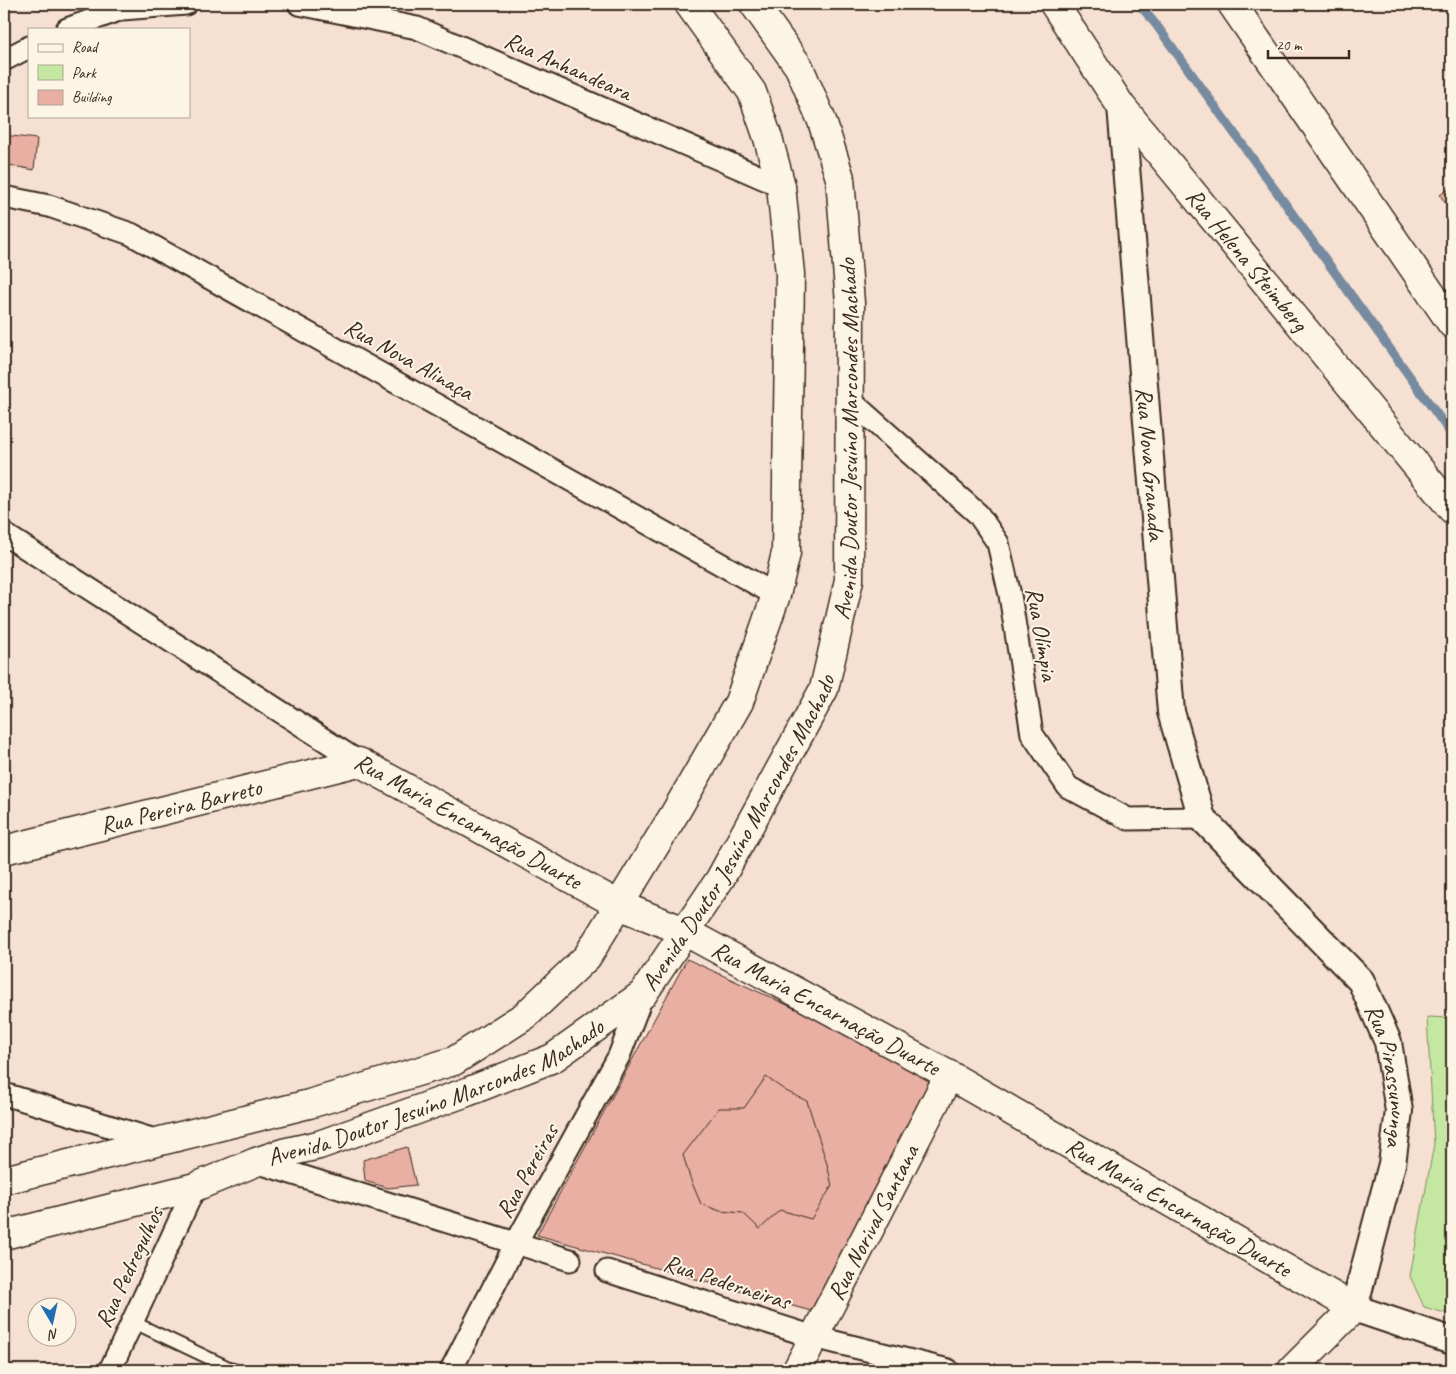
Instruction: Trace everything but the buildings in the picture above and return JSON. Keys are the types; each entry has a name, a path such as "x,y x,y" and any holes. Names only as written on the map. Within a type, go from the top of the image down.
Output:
{"main road":[{"name":"Avenida Doutor Jesuíno Marcondes Machado","path":"4,1180 309,1104 454,1061 526,1015 587,957 675,813 739,702 776,595 786,552 790,274 781,186 768,138 752,92 689,4"},
{"name":"Avenida Doutor Jesuíno Marcondes Machado","path":"4,1235 196,1187 256,1162 283,1153 319,1145 466,1092 553,1058 643,994 720,878 824,688 849,580 850,303 840,178 822,121 800,67 754,4"},
{"name":"Rua Helena Steimberg","path":"1054,4 1121,106 1452,509"},
{"path":"1232,4 1452,324"},
{"name":"Rua Maria Encarnação Duarte","path":"360,762 619,905 684,930 950,1075 1354,1308"},
{"name":"Rua Pereira Barreto","path":"4,850 360,762"},
{"name":"Rua Norival Santana","path":"797,1370 950,1075"},
{"path":"1292,1370 1354,1308"}],"street":[{"path":"70,28 122,9 186,4"},
{"name":"Rua Anhandeara","path":"299,4 417,28 781,186"},
{"path":"4,60 28,48"},
{"name":"Rua Nova Granada","path":"1121,106 1171,712 1202,818"},
{"name":"Rua Nova Alinaça","path":"4,197 50,206 131,234 776,595"},
{"name":"Rua Olímpia","path":"851,401 978,514 998,543 1010,595 1032,734 1068,787 1128,819 1202,818"},
{"name":"Rua Maria Encarnação Duarte","path":"4,534 360,762"},
{"name":"Rua Pirassununga","path":"1202,818 1361,982 1388,1042 1399,1111 1392,1164 1354,1308"},
{"name":"Rua Pereiras","path":"451,1370 516,1244 619,1056 643,994"},
{"path":"4,1094 158,1141"},
{"path":"256,1162 570,1260"},
{"name":"Rua Pedregulhos","path":"110,1370 196,1187"},
{"name":"Rua Pederneiras","path":"607,1271 814,1336 948,1370"},
{"name":"Rua Maria Encarnação Duarte","path":"1354,1308 1452,1342"}],"lane":[{"path":"133,1322 234,1370"}],"green space":[{"path":"1427,1017 1452,1018 1452,1315 1424,1307 1410,1276 1434,1144"}],"waterway":[{"path":"1139,4 1157,26 1452,435"}]}
